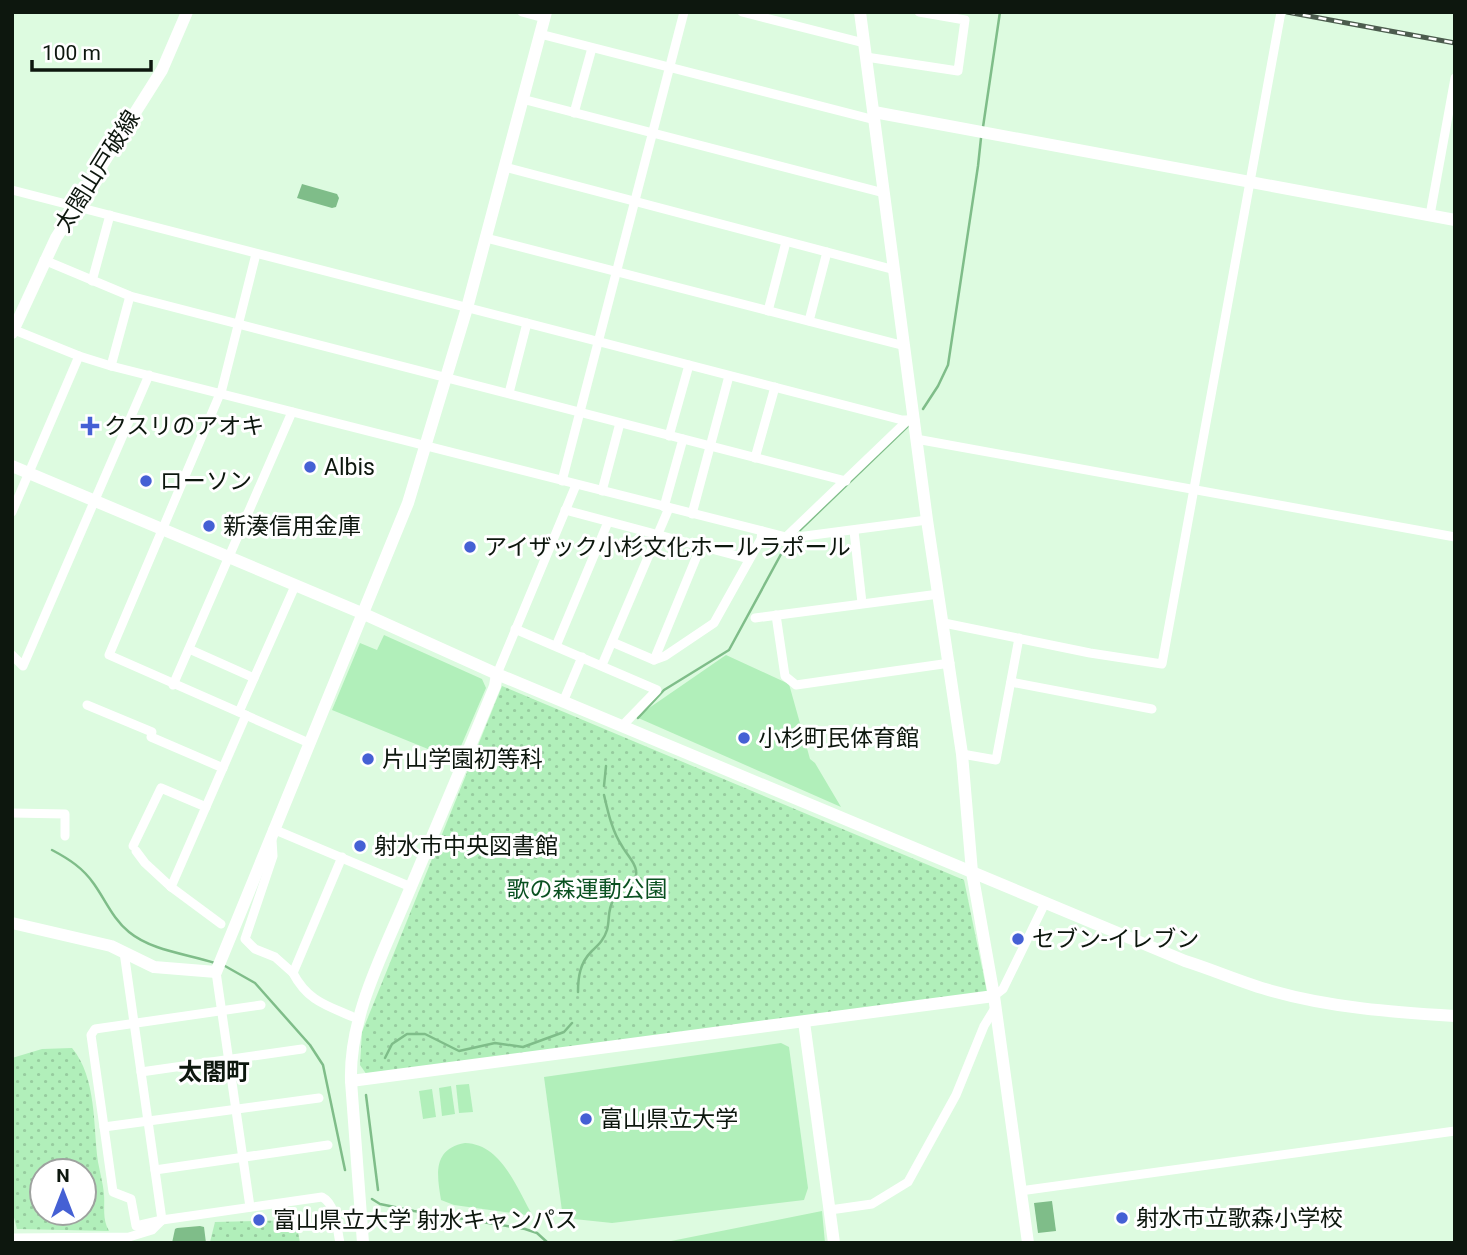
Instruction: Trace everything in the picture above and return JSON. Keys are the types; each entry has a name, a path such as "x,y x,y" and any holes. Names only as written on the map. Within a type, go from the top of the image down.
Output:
{"street":[{"name":"太閤山戸破線","path":"13,331 44,260 162,70 187,12"},
{"path":"250,1207 218,966 408,503 467,308 545,15 522,12"},
{"path":"562,481 684,12"},
{"path":"742,12 864,43"},
{"path":"860,12 905,346 912,420 962,754 972,872 994,1002 1028,1243"},
{"path":"866,57 958,71 965,20 919,12"},
{"path":"944,623 1090,653 1162,664 1281,12"},
{"path":"540,34 670,68 875,116 1455,220"},
{"path":"575,113 592,48"},
{"path":"1430,215 1455,78"},
{"path":"522,99 884,193"},
{"path":"505,167 895,270"},
{"path":"12,190 729,376 912,420"},
{"path":"92,281 110,215"},
{"path":"486,238 905,346"},
{"path":"768,311 786,242"},
{"path":"809,321 827,253"},
{"path":"256,254 222,389 109,655 309,743"},
{"path":"44,260 130,296 846,481"},
{"path":"111,366 130,296"},
{"path":"509,393 527,323"},
{"path":"13,331 111,366 786,537 854,531 927,520"},
{"path":"12,512 79,356"},
{"path":"669,436 689,365"},
{"path":"12,655 23,666 149,375"},
{"path":"692,514 729,376"},
{"path":"755,458 775,387"},
{"path":"173,685 292,412"},
{"path":"786,537 912,420"},
{"path":"602,491 620,423"},
{"path":"602,666 658,536 682,439"},
{"path":"916,439 1455,537"},
{"path":"12,466 364,614 563,702 1185,961 1271,991 1333,1004 1371,1010 1455,1016"},
{"path":"363,1243 350,1058 359,1017 576,485"},
{"path":"565,510 750,559"},
{"path":"556,646 608,522"},
{"path":"612,642 654,660 665,656 715,623 761,539 762,531"},
{"path":"854,531 862,603"},
{"path":"654,660 701,546"},
{"path":"171,887 223,768 254,678 295,586"},
{"path":"755,618 939,594"},
{"path":"776,615 785,676 796,685 950,663"},
{"path":"515,629 657,690 623,725"},
{"path":"962,754 996,760 1019,638"},
{"path":"189,649 254,678"},
{"path":"563,702 582,657"},
{"path":"1011,682 1152,709"},
{"path":"87,705 223,768"},
{"path":"206,807 161,788 134,849 171,887 221,925"},
{"path":"12,813 65,814 65,836"},
{"path":"273,832 411,887"},
{"path":"273,832 273,856 245,939 255,949 275,957 293,973 300,986 313,1000 359,1017"},
{"path":"293,973 342,858"},
{"path":"830,1210 872,1203 908,1182 956,1095 994,1002 1045,903"},
{"path":"12,923 96,942 154,967 218,966"},
{"path":"124,952 162,1220"},
{"path":"351,1081 804,1022 994,1002"},
{"path":"261,1005 95,1029 91,1034 113,1192 131,1199 136,1226 322,1197 328,1200 332,1207 340,1243"},
{"path":"804,1022 834,1243"},
{"path":"141,1072 302,1049"},
{"path":"104,1127 319,1098"},
{"path":"1020,1191 1455,1131"},
{"path":"155,1170 328,1145"},
{"path":"12,1238 129,1237 152,1230 162,1220"}],"green space":[{"path":"384,635 482,679 486,688 455,760 332,710 360,643 377,650"},
{"name":"小杉町民体育館","path":"726,655 789,684 810,759 841,807 636,717"},
{"name":"歌の森運動公園","path":"502,686 964,880 987,992 367,1075 360,1065 362,1032"},
{"path":"781,1043 789,1047 808,1188 804,1200 612,1223 574,1219 562,1211 544,1077"},
{"path":"72,1048 86,1073 90,1088 97,1157 28,1157 28,1227 98,1227 98,1162 109,1231 17,1229 12,1210 12,1058 42,1049"},
{"path":"469,1084 473,1112 459,1113 456,1085"},
{"path":"451,1086 455,1114 442,1116 439,1088"},
{"path":"432,1089 436,1117 423,1119 419,1091"},
{"path":"465,1143 478,1145 499,1159 533,1216 454,1205 441,1200 439,1164 447,1151"},
{"path":"822,1211 825,1243 661,1243"},
{"path":"296,1220 300,1243 210,1242 215,1222"}],"shaded area":[{"path":"302,184 337,194 339,198 336,207 297,198"},
{"path":"1052,1201 1056,1231 1038,1233 1034,1203"},
{"path":"204,1227 206,1243 172,1243 175,1229"}],"waterway":[{"path":"983,127 1000,12"},
{"path":"923,409 948,365 981,138"},
{"path":"800,530 908,426"},
{"path":"638,718 664,690 729,650 786,545"},
{"path":"604,786 606,766"},
{"path":"578,992 582,966 606,934 612,903 633,883 636,875 634,864 613,828 604,795"},
{"path":"52,850 85,873 118,921 129,932 159,948 215,963"},
{"path":"225,966 255,983 310,1045 323,1065 345,1170"},
{"path":"385,1058 392,1044 407,1034 425,1034 459,1051 495,1043 523,1047 564,1032 572,1023"},
{"path":"366,1095 378,1190"},
{"path":"372,1199 380,1204 414,1211 525,1229 537,1233 548,1243"}],"railway":[{"path":"1287,12 1455,43"}],"place":[{"name":"クスリのアオキ","path":"90,426"},
{"name":"Albis","path":"310,467"},
{"name":"ローソン","path":"146,481"},
{"name":"新湊信用金庫","path":"209,526"},
{"name":"アイザック小杉文化ホールラポール","path":"470,547"},
{"name":"小杉町民体育館","path":"744,738"},
{"name":"片山学園初等科","path":"368,759"},
{"name":"射水市中央図書館","path":"360,846"},
{"name":"セブン-イレブン","path":"1018,939"},
{"name":"富山県立大学","path":"586,1119"},
{"name":"射水市立歌森小学校","path":"1122,1218"},
{"name":"富山県立大学 射水キャンパス","path":"259,1220"}],"district":[{"name":"太閤町","path":"214,1072"}]}
